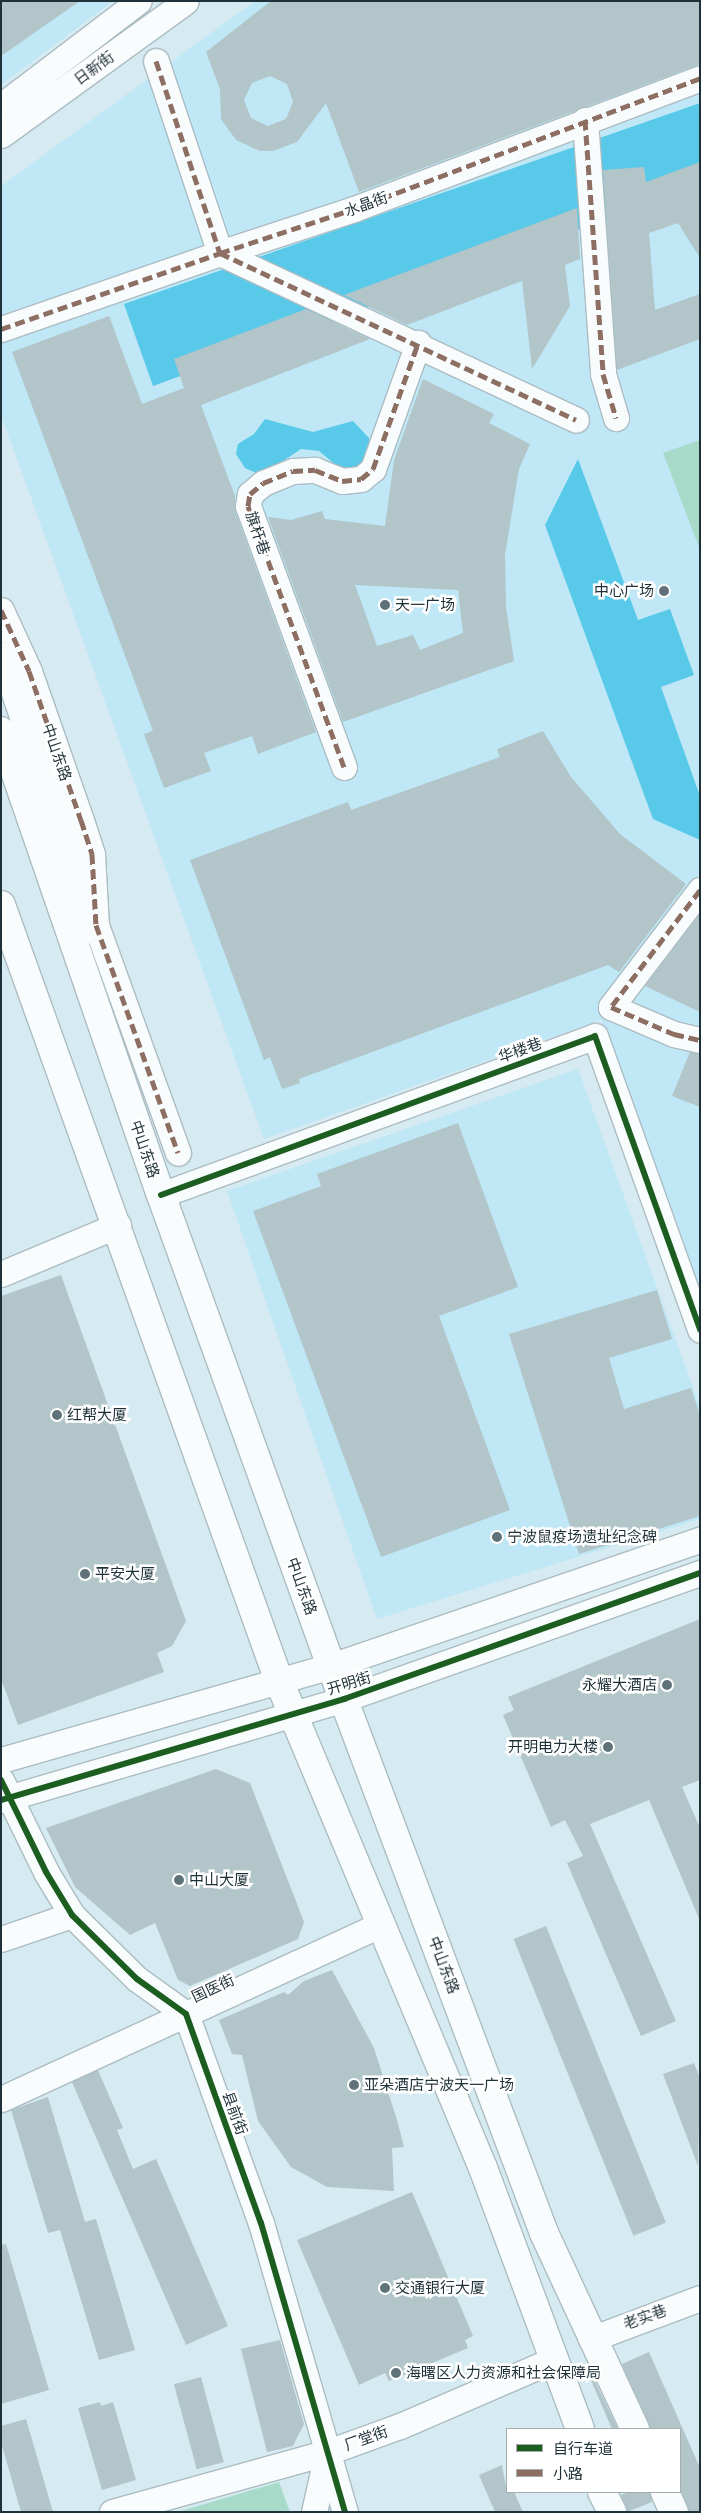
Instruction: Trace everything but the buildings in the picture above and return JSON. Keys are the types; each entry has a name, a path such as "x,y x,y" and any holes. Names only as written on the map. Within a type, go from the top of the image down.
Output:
{"main road":[{"name":"中山东路","path":"1,731 161,1195 331,1666 544,2233 591,2339 634,2428"},
{"path":"1,905 118,1225 279,1681 483,2168 580,2428"},
{"path":"602,2493 612,2512"},
{"path":"665,2493 674,2512"}],"street":[{"name":"日新街","path":"1,106 139,1"},
{"name":"日新街","path":"1,135 186,1"},
{"path":"156,61 220,253 418,343 576,420"},
{"name":"水晶街","path":"1,329 585,130 700,78"},
{"path":"585,130 603,374 616,418"},
{"name":"旗杆巷","path":"344,767 248,506 250,494 263,483 293,471 315,470 342,481 361,479 373,469 418,343"},
{"name":"中山东路","path":"1,610 29,671 81,820 92,854 96,925 178,1153"},
{"path":"1,655 65,842 77,897 80,964"},
{"path":"700,890 611,1007 674,1034 700,1040"},
{"name":"华楼巷","path":"161,1195 596,1036 700,1330"},
{"path":"1,1274 118,1225"},
{"name":"开明街","path":"1,1760 331,1666 700,1540"},
{"name":"开明街","path":"4,1792 344,1699 700,1573"},
{"path":"4,1792 72,1914 138,1979 186,2014"},
{"path":"1,1940 72,1914"},
{"name":"国医街","path":"1,2099 380,1925"},
{"name":"县前街","path":"186,2014 261,2223 345,2512"},
{"name":"老实巷","path":"591,2339 700,2298"},
{"name":"厂堂街","path":"112,2512 328,2452 400,2426 555,2359"},
{"name":"县前街","path":"314,2512 328,2452"}],"shaded area":[{"path":"1,1 113,1 1,85"},
{"name":"天一广场","path":"255,1 700,1 700,1299 601,1020 264,1139 1,415 1,186"},
{"path":"578,1069 700,1407 700,1519 377,1619 227,1191"}],"green space":[{"path":"700,440 700,547 699,547 663,453"},
{"path":"279,2482 290,2512 178,2512"}],"water":[{"path":"700,103 700,185 153,386 124,304"},
{"path":"265,419 313,432 353,421 369,438 370,448 363,464 353,469 343,471 319,451 301,449 268,471 256,473 245,468 236,454 238,444 254,434"},
{"path":"578,459 638,620 670,609 694,675 661,687 700,796 700,840 653,819 545,525"}],"marked path":[{"path":"156,61 220,253 354,209 700,78"},
{"path":"585,120 603,374 616,418"},
{"path":"1,329 220,253 576,420"},
{"path":"344,767 248,506 250,494 263,483 293,471 315,470 342,481 361,479 373,469 418,343"},
{"path":"1,610 29,671 81,820 92,854 96,925 178,1153"},
{"path":"700,890 611,1007 674,1034 700,1040"}],"cycle path":[{"path":"161,1195 595,1036 700,1330"},
{"path":"1,1800 344,1699 700,1573"},
{"path":"1,1780 46,1872 72,1915 137,1979 186,2014 261,2223 345,2512"}],"place":[{"name":"中心广场","path":"664,591"},
{"name":"天一广场","path":"385,605"},
{"name":"红帮大厦","path":"57,1415"},
{"name":"宁波鼠疫场遗址纪念碑","path":"497,1537"},
{"name":"平安大厦","path":"85,1574"},
{"name":"永耀大酒店","path":"667,1685"},
{"name":"开明电力大楼","path":"608,1747"},
{"name":"中山大厦","path":"179,1880"},
{"name":"亚朵酒店宁波天一广场","path":"354,2085"},
{"name":"交通银行大厦","path":"385,2288"},
{"name":"海曙区人力资源和社会保障局","path":"396,2373"}]}
